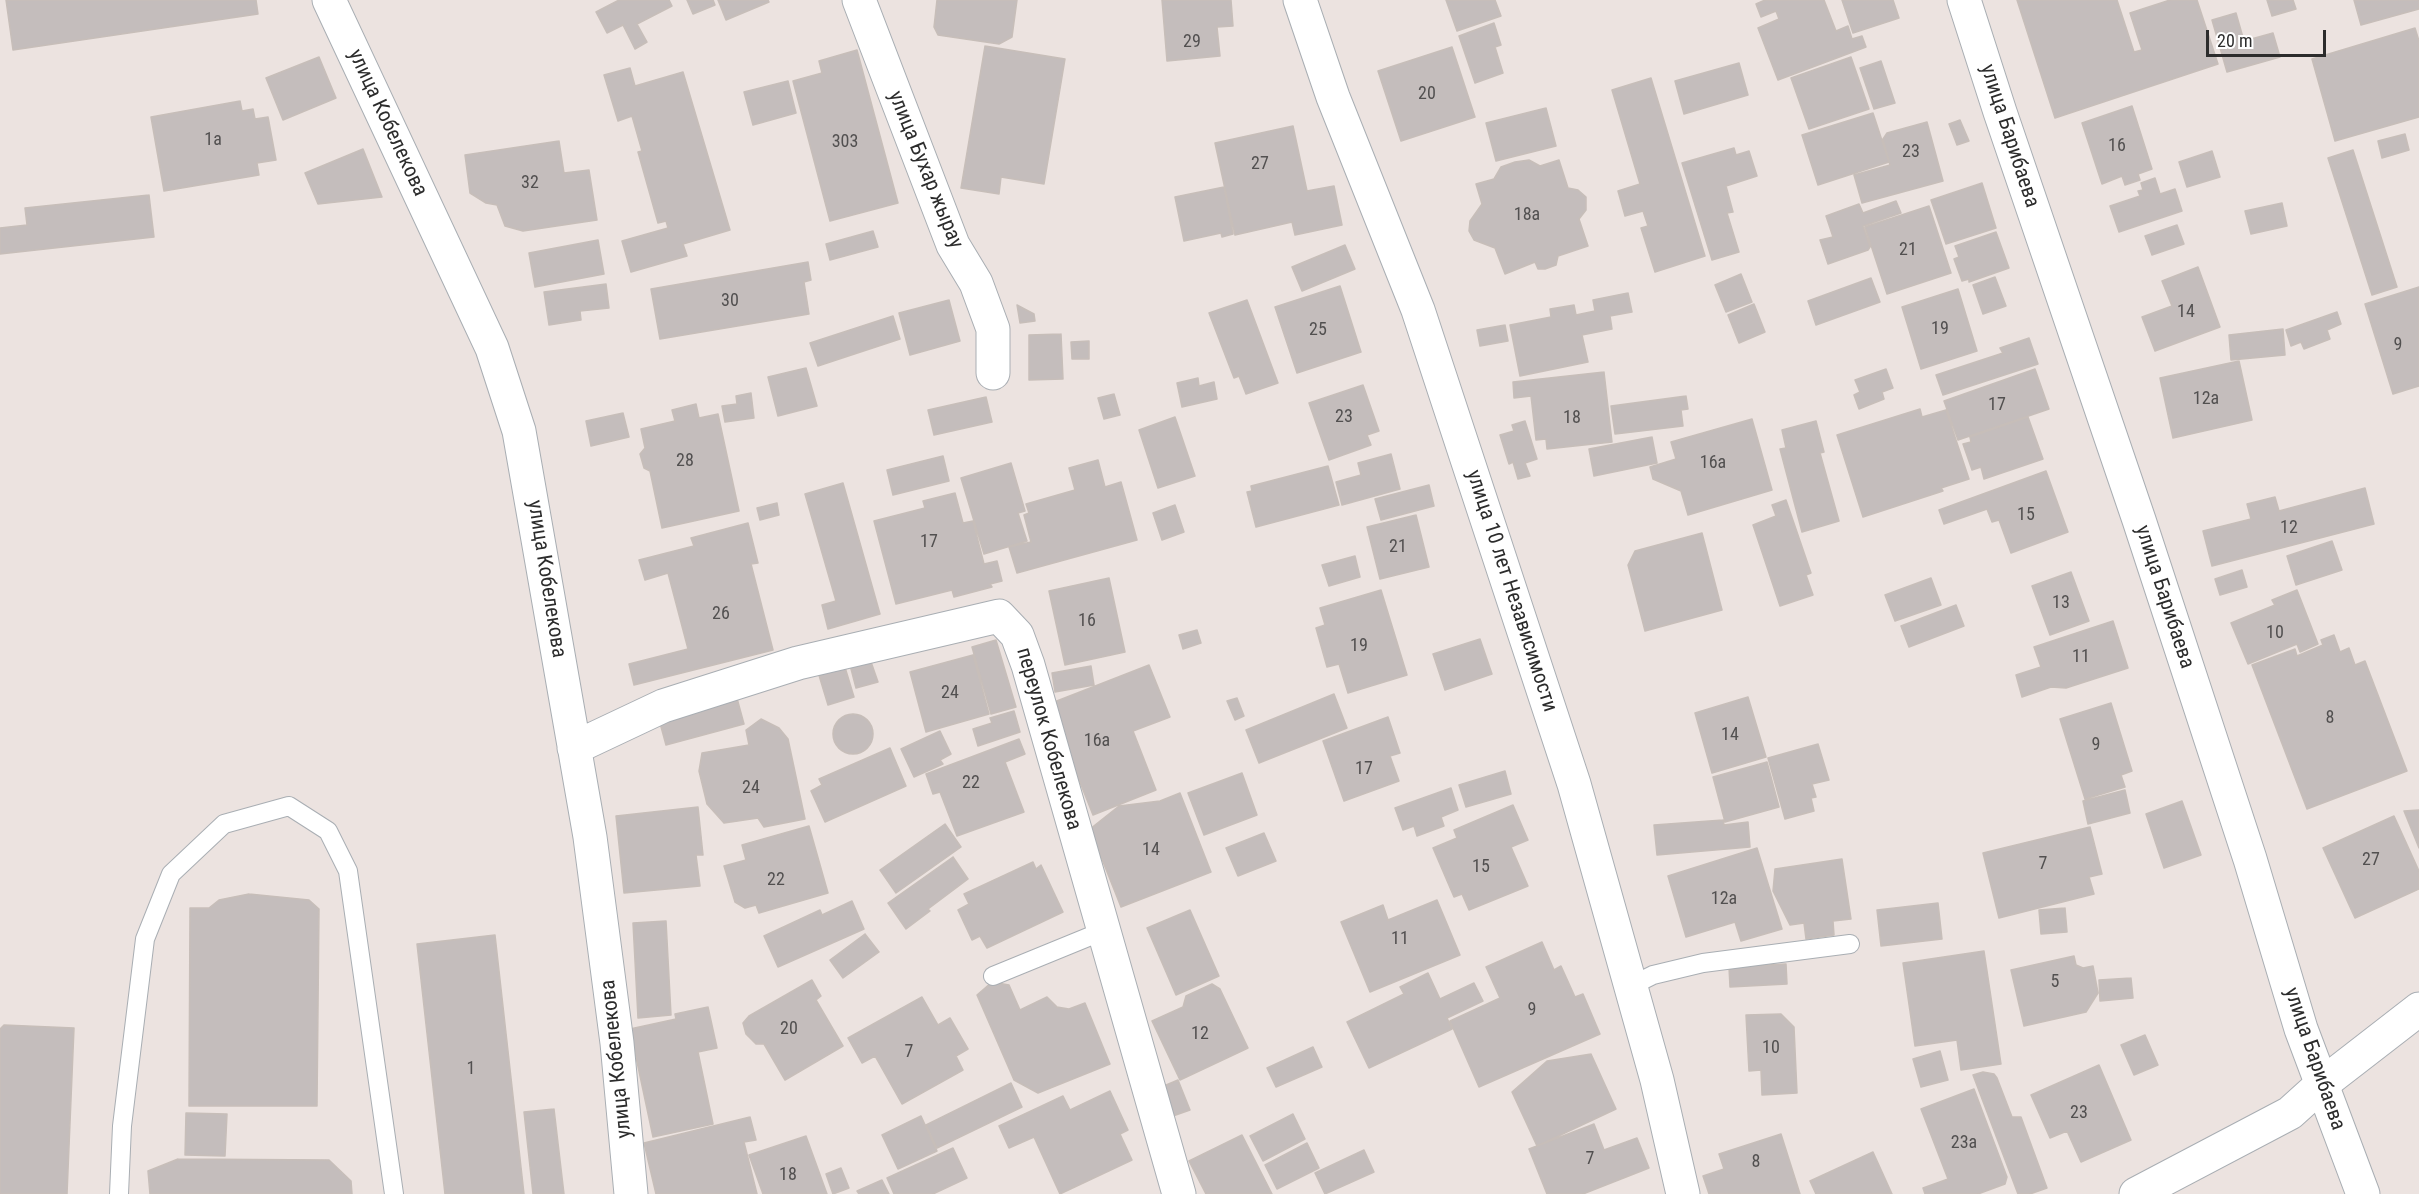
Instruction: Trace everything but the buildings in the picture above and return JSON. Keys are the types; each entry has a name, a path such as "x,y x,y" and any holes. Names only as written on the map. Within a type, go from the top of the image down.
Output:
{"street":[{"name":"улица Кобелекова","path":"329,0 492,348 519,431 590,837 617,1043 631,1194"},
{"name":"улица Бухар жырау","path":"859,0 953,245 976,283 993,328 993,374"},
{"name":"улица 10 лет Независимости","path":"1300,0 1332,97 1418,310 1574,784 1657,1080 1683,1194"},
{"name":"улица Барибаева","path":"1965,0 2000,112 2250,859 2301,1029 2363,1194"},
{"name":"переулок Кобелекова","path":"574,748 663,706 798,663 999,616 1017,635 1028,665 1102,931 1179,1194"},
{"path":"2136,1194 2290,1113 2321,1085 2419,1009"}],"lane":[{"path":"119,1194 123,1126 145,939 171,874 224,824 289,806 327,831 348,871 394,1194"},
{"path":"993,976 1102,931"},
{"path":"1631,986 1653,975 1703,963 1850,944"}]}
